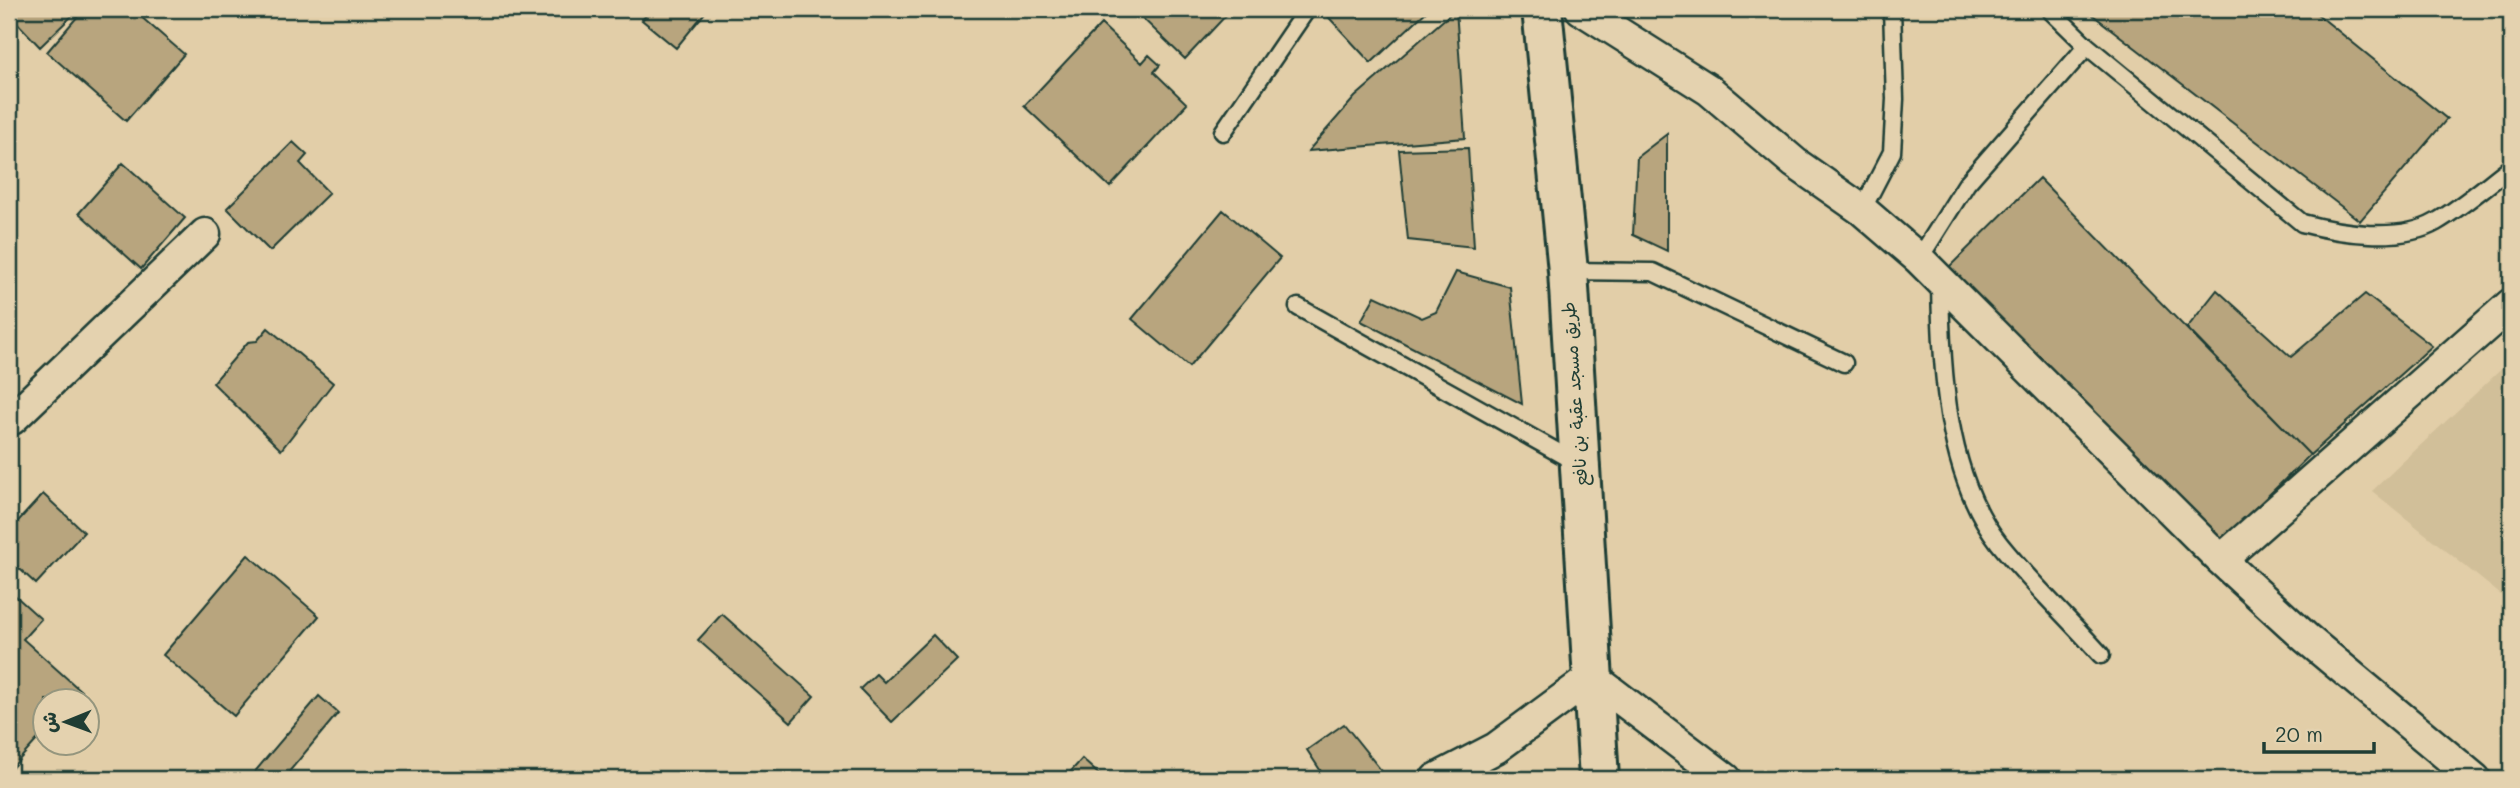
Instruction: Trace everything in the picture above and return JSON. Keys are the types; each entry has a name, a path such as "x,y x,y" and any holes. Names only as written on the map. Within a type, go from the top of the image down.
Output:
{"street":[{"name":"طريق مسجد عقبة بن نافع","path":"1542,9 1568,271 1599,779"},
{"path":"1581,9 1709,90 1795,163 1861,210 1919,259 2221,560 2306,638 2475,779"},
{"path":"10,419 205,234"},
{"path":"2221,560 2511,303"},
{"path":"1436,779 1496,747 1592,677 1726,779"}],"lane":[{"path":"1223,132 1307,9"},
{"path":"1861,210 1892,152 1895,99 1892,9"},
{"path":"2049,9 2087,46 2302,223 2346,234 2401,232 2434,224 2511,167"},
{"path":"1919,259 1967,183 2087,46"},
{"path":"1568,271 1653,272 1844,363"},
{"path":"1940,280 1941,362 1965,483 1998,542 2101,654"},
{"path":"1298,307 1580,464"}],"shaded area":[{"path":"2511,360 2511,603 2372,491"}],"building":[{"path":"9,9 77,11 40,47 9,14"},
{"path":"84,9 132,9 184,54 126,121 47,52"},
{"path":"651,9 708,9 676,48 642,20"},
{"path":"1133,9 1232,9 1185,59"},
{"path":"1321,9 1429,9 1371,63"},
{"path":"1456,9 1465,138 1308,151 1355,97"},
{"path":"2085,9 2311,9 2447,119 2360,221"},
{"path":"1101,24 1142,63 1149,55 1160,65 1154,72 1187,104 1110,187 1024,106"},
{"path":"1667,134 1667,251 1633,235 1637,157"},
{"path":"293,142 307,155 300,163 329,193 270,251 227,208"},
{"path":"1468,148 1474,247 1408,240 1399,150"},
{"path":"123,163 185,218 141,269 79,213"},
{"path":"2039,178 2310,455 2213,549 1942,274"},
{"path":"1223,210 1280,258 1189,367 1132,319"},
{"path":"1456,272 1510,287 1522,404 1361,321 1375,296 1422,318 1436,312"},
{"path":"2217,290 2291,357 2365,294 2432,346 2310,455 2187,328"},
{"path":"268,328 333,383 281,450 213,383 248,342 257,341"},
{"path":"43,494 84,532 36,584 9,559 9,531"},
{"path":"248,555 319,616 234,716 163,655"},
{"path":"9,590 41,619 23,639 75,686 32,686 32,746 9,771"},
{"path":"722,614 814,696 791,722 698,640"},
{"path":"933,635 957,660 892,722 860,689 876,674 884,682"},
{"path":"319,696 338,713 283,779 257,779 252,775"},
{"path":"1344,724 1388,779 1326,779 1307,750"},
{"path":"1082,759 1104,779 1064,779"}]}
